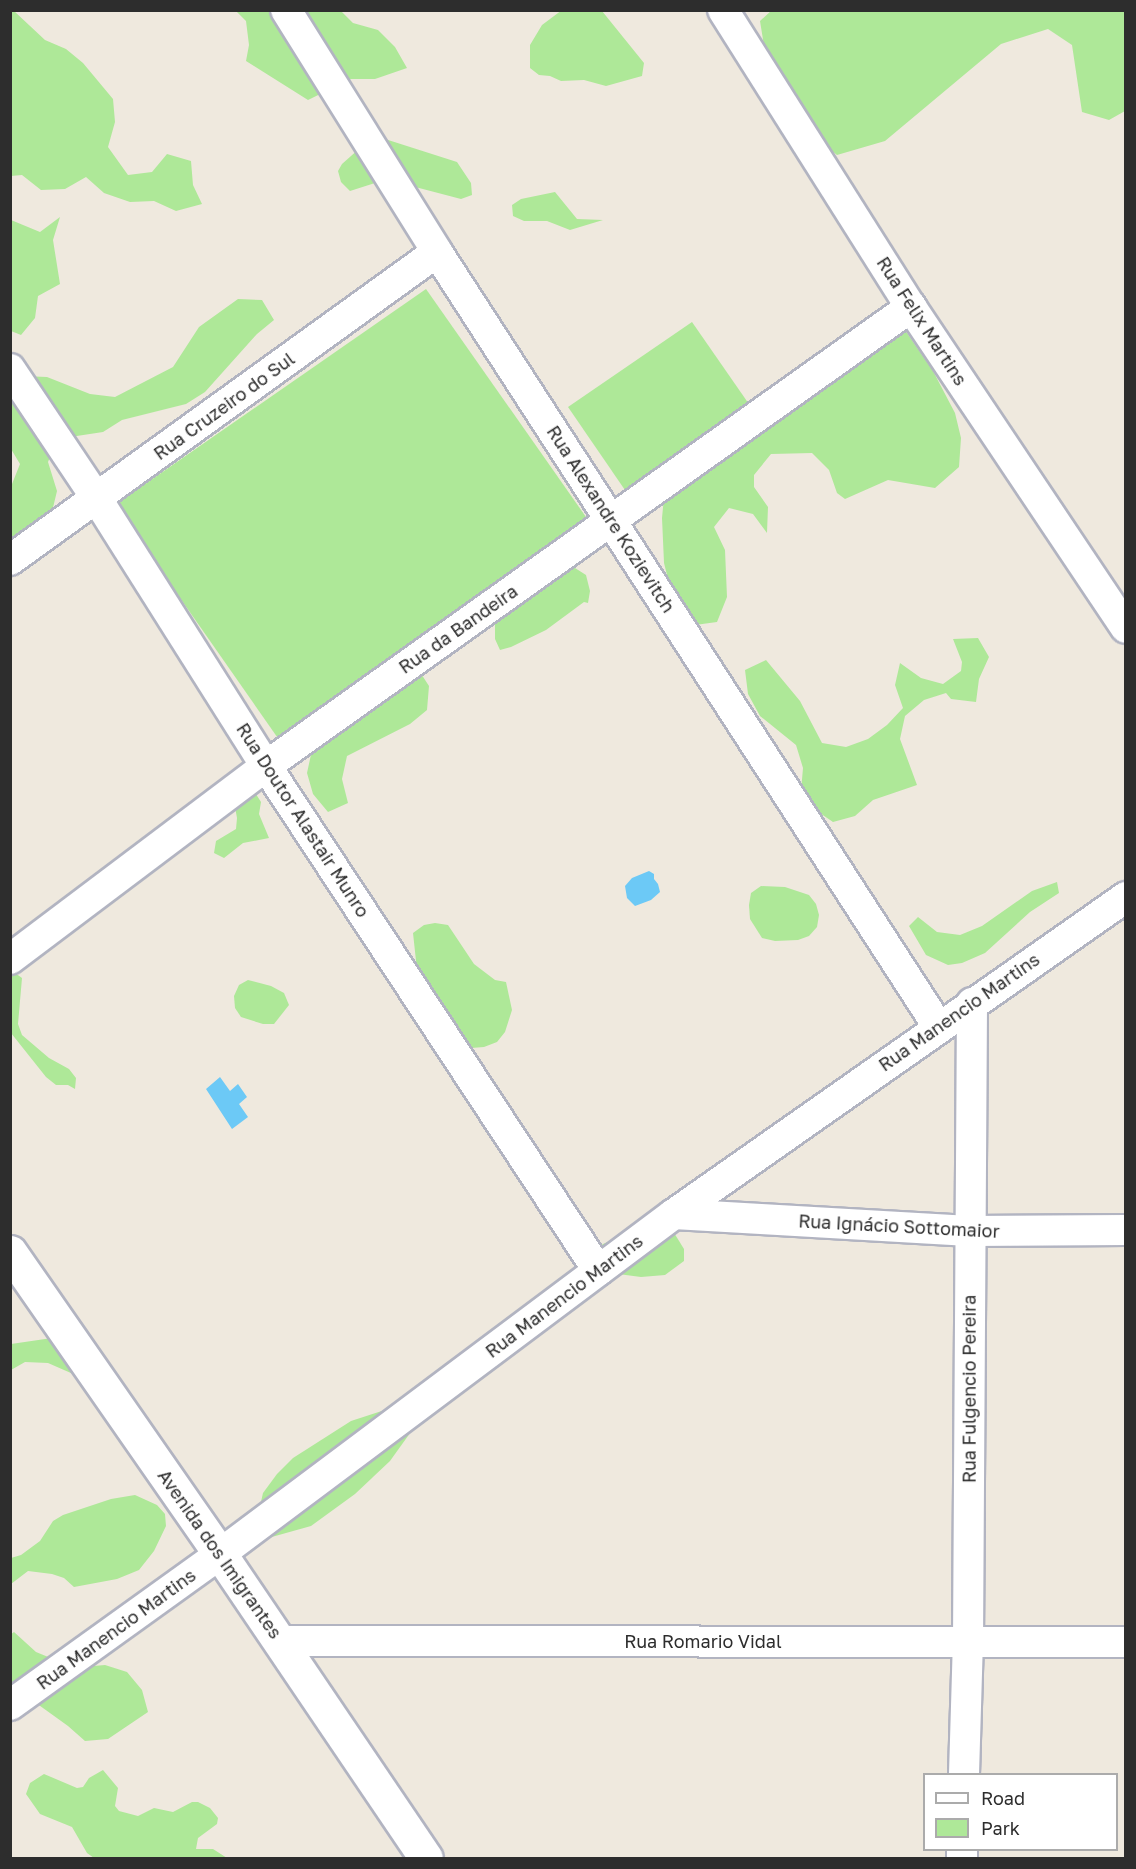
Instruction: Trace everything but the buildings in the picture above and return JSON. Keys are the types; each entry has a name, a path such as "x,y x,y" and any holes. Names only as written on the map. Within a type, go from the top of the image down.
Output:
{"street":[{"name":"Rua Alexandre Kozievitch","path":"286,10 437,252 612,519 938,1026"},
{"name":"Rua Felix Martins","path":"723,10 911,307 1125,628"},
{"name":"Rua Cruzeiro do Sul","path":"10,560 437,252"},
{"name":"Rua da Bandeira","path":"10,959 266,766 911,307"},
{"name":"Rua Doutor Alastair Munro","path":"10,369 97,499 266,766 598,1270"},
{"name":"Rua Manencio Martins","path":"10,1705 220,1554 674,1214 938,1026 1125,897"},
{"name":"Rua Fulgencio Pereira","path":"964,1773 968,1641 972,1003"},
{"name":"Rua Ignácio Sottomaior","path":"674,1214 970,1231 1125,1230"},
{"name":"Avenida dos Imigrantes","path":"10,1252 280,1641 426,1858"},
{"name":"Rua Romario Vidal","path":"280,1641 1125,1642"}],"green space":[{"path":"562,10 602,11 644,63 642,76 606,86 584,80 561,81 550,76 539,75 530,68 530,45 542,25"},
{"path":"772,10 1125,11 1125,111 1109,120 1082,112 1072,45 1048,29 1001,44 885,141 837,155 822,143 766,58 760,21"},
{"path":"10,11 14,11 45,40 66,49 83,63 113,99 115,122 108,147 128,175 152,172 167,154 191,161 193,185 202,204 176,211 154,201 130,202 104,193 86,177 65,189 41,190 22,175 11,176"},
{"path":"236,11 341,11 353,23 378,30 395,47 407,68 375,79 351,79 308,100 246,61 249,45 246,21"},
{"path":"385,139 457,162 471,183 472,195 461,199 400,183 375,183 350,191 341,182 338,171 342,164 360,148"},
{"path":"555,192 577,219 603,220 570,230 547,221 524,221 513,216 512,205 521,199"},
{"path":"60,217 53,240 60,284 38,296 35,318 21,335 11,331 11,220 40,232"},
{"path":"426,289 593,527 282,744 115,505"},
{"path":"238,299 262,300 274,320 257,334 205,392 186,404 122,420 103,432 57,439 48,462 57,491 51,516 11,546 10,489 20,464 11,449 11,380 23,376 47,377 90,394 115,397 173,367 199,327"},
{"path":"692,322 751,407 627,493 568,407"},
{"path":"905,330 933,371 955,413 961,438 959,467 935,488 888,480 845,499 837,493 829,470 812,453 771,454 754,475 754,487 768,507 767,533 753,514 729,508 714,527 725,550 727,597 717,622 695,625 670,587 664,563 662,518 664,497 736,439 760,434 778,421 810,390 878,334"},
{"path":"552,564 575,568 586,575 590,591 588,603 584,602 546,630 500,650 495,639 495,615"},
{"path":"978,638 989,657 979,679 976,702 951,699 946,693 924,700 905,716 900,739 917,785 873,800 855,816 833,822 814,809 801,791 803,768 796,745 760,716 748,694 745,670 766,660 800,701 822,743 846,747 868,739 887,725 903,708 895,685 900,663 921,678 943,684 961,671 962,662 953,639"},
{"path":"416,666 429,686 427,710 410,724 347,756 342,779 348,803 328,812 313,794 307,773 312,750"},
{"path":"224,777 236,778 254,791 261,802 259,814 269,838 243,843 224,858 214,853 216,841 236,829 237,818 235,807 222,788"},
{"path":"1057,882 1059,893 1030,912 985,953 962,963 948,965 926,955 909,926 918,917 937,932 960,935 982,926 1032,891"},
{"path":"761,886 785,887 809,895 816,904 819,915 817,927 809,936 798,940 775,941 762,938 750,919 749,905 751,893"},
{"path":"435,923 448,925 474,964 495,980 506,982 512,1010 505,1032 497,1042 484,1047 471,1048 462,1041 417,970 413,933 424,925"},
{"path":"11,970 22,978 18,1024 22,1035 49,1058 69,1069 76,1078 75,1089 68,1085 56,1085 46,1077 11,1033"},
{"path":"248,980 271,986 284,993 289,1005 274,1024 263,1024 241,1017 235,1008 234,996 239,985"},
{"path":"671,1228 684,1249 684,1261 665,1275 641,1277 603,1272 594,1251 603,1244 626,1234"},
{"path":"52,1338 80,1377 48,1363 25,1362 11,1370 11,1344"},
{"path":"394,1407 418,1422 390,1461 355,1494 311,1526 261,1540 258,1515 263,1493 293,1458 351,1421"},
{"path":"135,1495 157,1505 165,1514 166,1526 154,1551 139,1570 117,1579 74,1587 64,1578 28,1571 11,1584 11,1558 21,1555 40,1541 53,1521 63,1515 111,1499"},
{"path":"14,1632 36,1652 58,1661 82,1667 105,1665 127,1672 142,1690 148,1712 108,1739 85,1741 11,1685 10,1635"},
{"path":"103,1770 118,1788 115,1806 119,1811 138,1816 154,1808 173,1812 192,1802 198,1802 210,1808 218,1818 217,1824 198,1838 196,1849 213,1849 227,1858 94,1858 87,1853 72,1827 40,1814 26,1794 30,1783 44,1774 77,1788 83,1787 89,1778"}],"water":[{"path":"649,871 654,874 660,892 651,900 635,906 627,898 625,886 632,878"},
{"path":"220,1077 230,1091 238,1084 247,1097 239,1104 248,1117 232,1129 206,1089"}]}
